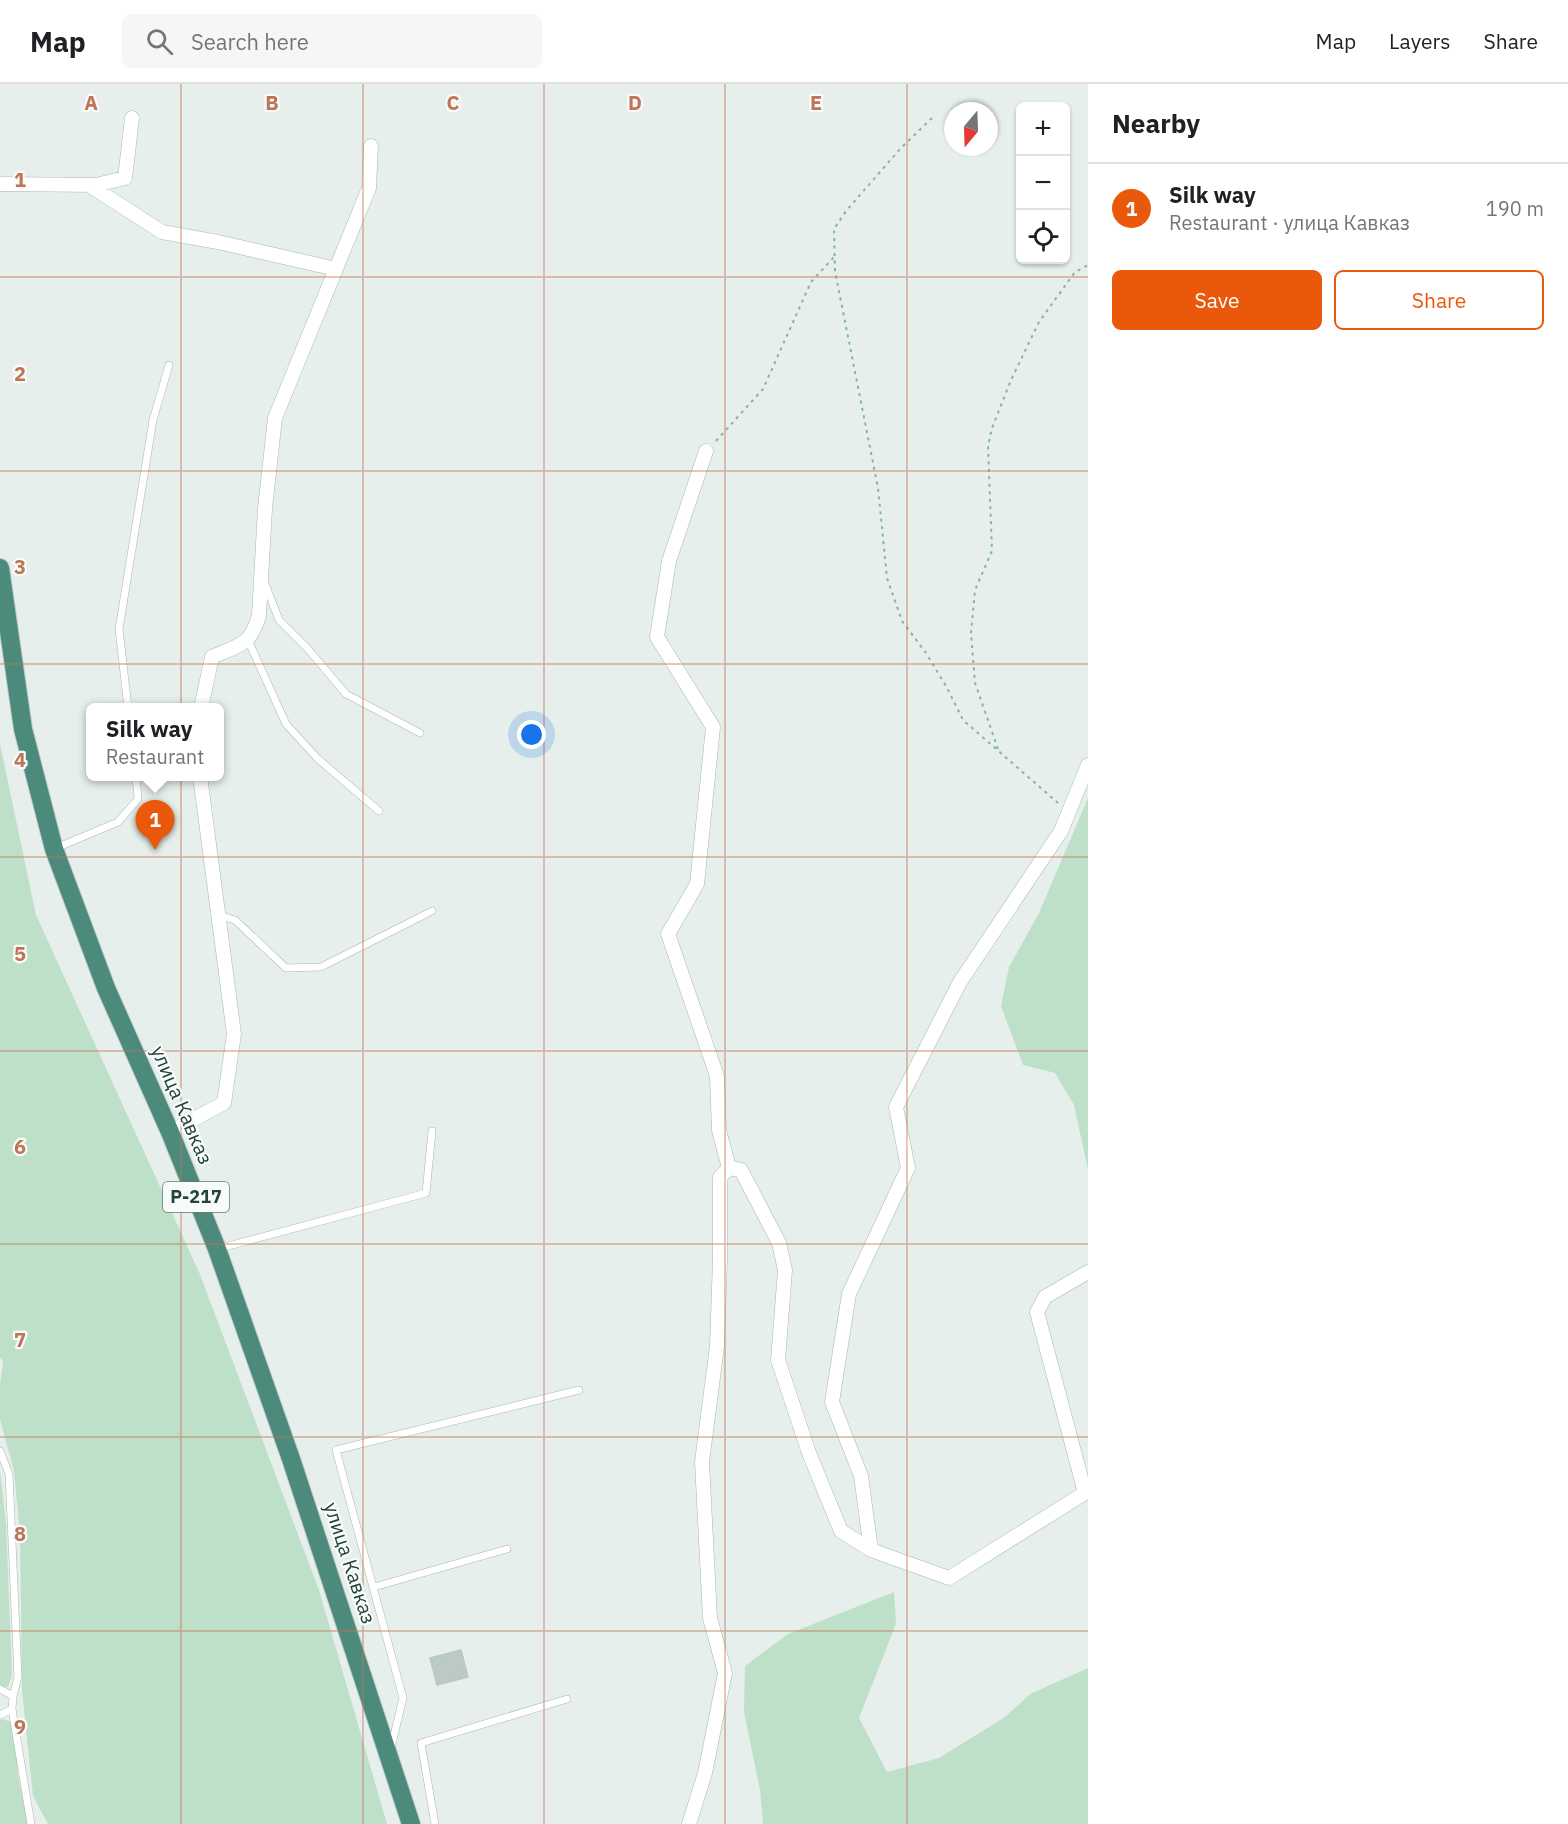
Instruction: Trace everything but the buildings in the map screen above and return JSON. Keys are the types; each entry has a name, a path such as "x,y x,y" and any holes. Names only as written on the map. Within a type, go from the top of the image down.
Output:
{"highway":[{"name":"улица Кавказ","path":"0,568 23,729 54,849 105,988 170,1132 217,1250 291,1459 411,1824"}],"street":[{"path":"0,184 89,185 125,178 132,118"},
{"path":"202,703 212,657 249,640 260,616 265,508 275,418 369,188 371,146"},
{"path":"89,185 162,232 218,242 336,269"},
{"path":"706,451 669,561 657,637 713,727 697,884 668,934 717,1076 719,1130 729,1168"},
{"path":"871,1550 861,1476 832,1401 849,1294 908,1168 896,1107 960,982 1061,831 1088,765"},
{"path":"170,1132 224,1103 234,1034 201,781"},
{"path":"729,1168 741,1170 779,1243 784,1270 778,1360 809,1453 841,1531 871,1550 949,1578 1086,1492 1037,1312 1044,1297 1088,1272"},
{"path":"689,1824 705,1773 725,1673 710,1618 702,1462 717,1346 720,1177 729,1168"}],"lane":[{"path":"127,703 119,629 153,420 169,365"},
{"path":"261,574 279,620 308,648 346,694 420,733"},
{"path":"249,640 286,724 318,759 379,811"},
{"path":"54,849 117,822 138,799 136,781"},
{"path":"218,915 235,920 286,968 321,967 432,911"},
{"path":"217,1250 426,1193 432,1131"},
{"path":"389,1753 403,1698 336,1450 579,1390"},
{"path":"0,1451 9,1474 18,1677 12,1709 32,1824"},
{"path":"374,1587 507,1549"},
{"path":"0,1689 13,1696"},
{"path":"435,1824 422,1743 567,1699"},
{"path":"0,1715 12,1709"}],"path":[{"path":"932,118 901,148 834,229 835,271 878,488 887,578 902,621 931,661 963,720 1069,812"},
{"path":"706,451 763,389 811,282 835,256"},
{"path":"999,752 975,683 971,633 975,590 992,551 988,446 992,428 1011,380 1039,322 1075,272 1088,265"}],"green space":[{"path":"0,744 36,915 199,1272 319,1590 387,1824 48,1824 33,1796 22,1690 20,1534 14,1471 0,1419 3,1361 0,1357"},
{"path":"1088,798 1088,1170 1074,1105 1055,1073 1023,1065 1001,1006 1009,967 1039,913"},
{"path":"0,1471 6,1523 12,1675 8,1687 0,1686"},
{"path":"894,1592 896,1624 859,1718 887,1772 939,1758 1005,1717 1030,1694 1088,1668 1088,1824 763,1824 760,1790 744,1712 745,1666 788,1634"},
{"path":"0,1720 11,1722 15,1731 18,1775 28,1824 0,1824"}],"place":[{"name":"Silk way","path":"155,850"}]}
